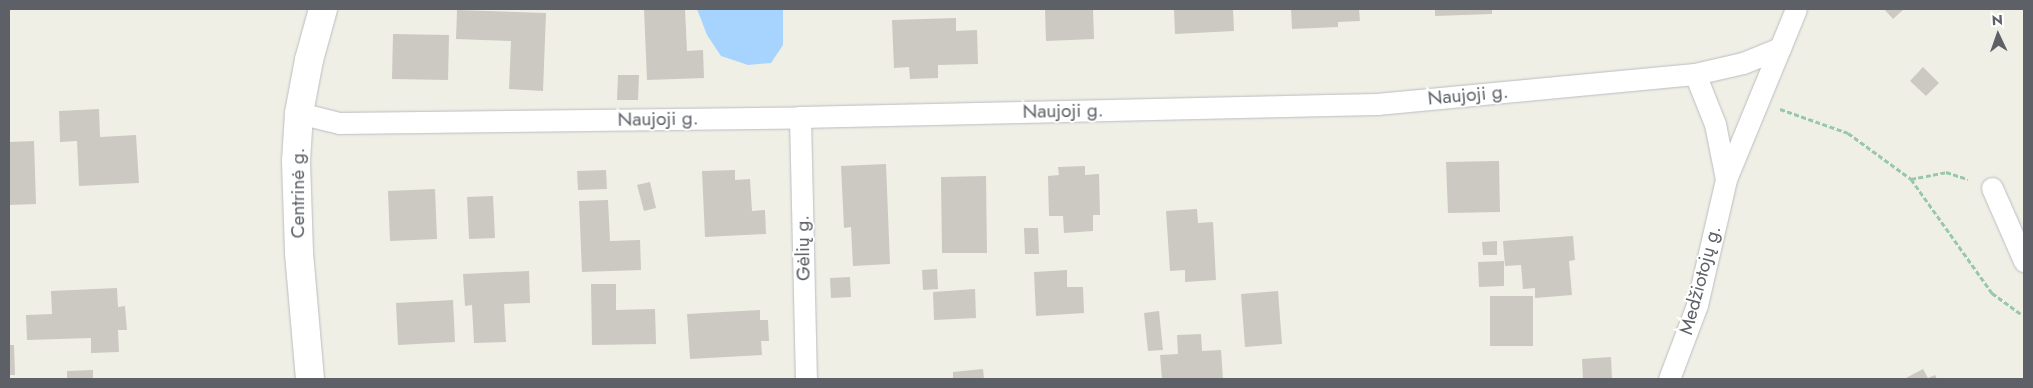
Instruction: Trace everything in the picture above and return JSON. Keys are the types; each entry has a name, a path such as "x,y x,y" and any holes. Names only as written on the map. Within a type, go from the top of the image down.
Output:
{"main road":[{"name":"Centrinė g.","path":"310,379 296,199 299,113 309,60 323,9"}],"street":[{"path":"1780,48 1796,9"},
{"name":"Naujoji g.","path":"299,113 339,123 800,117 1377,104 1695,74 1742,63 1780,48"},
{"name":"Medžiotojų g.","path":"1670,379 1697,305 1726,179 1780,48"},
{"name":"Medžiotojų g.","path":"1695,74 1715,124 1726,179"},
{"name":"Gėlių g.","path":"800,117 806,379"},
{"path":"1992,188 2024,261"}],"path":[{"path":"1758,102 1848,134 1911,179 1992,293 2022,314"},
{"path":"1911,179 1946,172 1992,188"}],"water":[{"path":"697,9 783,9 783,45 771,63 748,65 721,56 707,35"}],"building":[{"path":"644,9 685,9 687,51 703,50 704,78 647,80"},
{"path":"1045,9 1093,9 1094,39 1046,41"},
{"path":"1174,9 1233,9 1234,31 1175,34"},
{"path":"1291,9 1359,9 1360,21 1338,22 1338,27 1292,29"},
{"path":"1435,9 1492,9 1492,14 1435,16"},
{"path":"1884,9 1904,9 1893,19"},
{"path":"457,10 546,13 543,91 509,89 511,41 456,39"},
{"path":"956,18 956,31 977,30 978,64 938,65 938,78 910,79 909,67 894,68 892,20"},
{"path":"393,34 449,35 448,80 392,79"},
{"path":"1923,67 1939,83 1926,96 1910,81"},
{"path":"618,75 639,75 638,100 617,100"},
{"path":"99,109 100,137 136,135 139,183 79,186 77,141 60,142 59,111"},
{"path":"34,141 36,204 9,205 9,142"},
{"path":"1499,161 1500,212 1448,213 1446,162"},
{"path":"886,164 890,264 853,266 851,227 844,228 841,166"},
{"path":"1085,166 1085,175 1099,174 1100,215 1093,215 1093,231 1064,233 1063,216 1049,216 1048,176 1059,175 1058,167"},
{"path":"606,170 607,189 578,190 577,171"},
{"path":"735,170 735,180 750,179 752,211 765,210 766,234 705,237 702,171"},
{"path":"986,176 987,253 942,253 941,177"},
{"path":"650,182 656,208 644,211 637,185"},
{"path":"435,189 437,239 390,241 388,191"},
{"path":"493,196 495,238 469,239 467,197"},
{"path":"608,200 610,241 640,240 641,270 582,272 579,201"},
{"path":"1197,209 1198,223 1213,222 1216,280 1185,282 1185,270 1170,271 1166,211"},
{"path":"1024,228 1038,228 1039,254 1025,254"},
{"path":"1573,236 1575,260 1569,261 1572,295 1535,298 1535,288 1523,289 1521,265 1505,266 1503,241"},
{"path":"1497,241 1497,255 1483,255 1482,242"},
{"path":"1504,261 1504,286 1479,287 1478,262"},
{"path":"937,269 938,289 923,290 922,270"},
{"path":"1067,270 1067,287 1083,287 1084,313 1036,316 1034,272"},
{"path":"529,271 530,303 504,304 506,342 474,343 472,305 465,306 463,274"},
{"path":"850,277 851,297 831,298 830,278"},
{"path":"591,284 616,284 616,310 655,309 656,344 592,345"},
{"path":"117,288 118,307 125,306 127,330 118,330 119,352 91,353 91,338 27,340 26,315 52,314 51,291"},
{"path":"975,289 976,318 934,320 933,292"},
{"path":"1278,291 1282,344 1245,347 1241,294"},
{"path":"1490,296 1533,296 1533,346 1490,346"},
{"path":"453,300 455,342 398,345 396,303"},
{"path":"760,310 760,320 768,320 769,341 761,341 762,355 690,359 687,314"},
{"path":"1159,311 1163,350 1148,351 1144,313"},
{"path":"1201,334 1202,351 1221,350 1223,379 1162,379 1160,355 1178,354 1177,335"},
{"path":"9,345 14,345 15,375 9,375"},
{"path":"1611,357 1612,379 1583,379 1582,359"},
{"path":"983,369 984,379 953,379 953,372"},
{"path":"1923,369 1928,378 1935,375 1937,379 1904,379"},
{"path":"93,370 93,379 67,379 67,371"}]}
